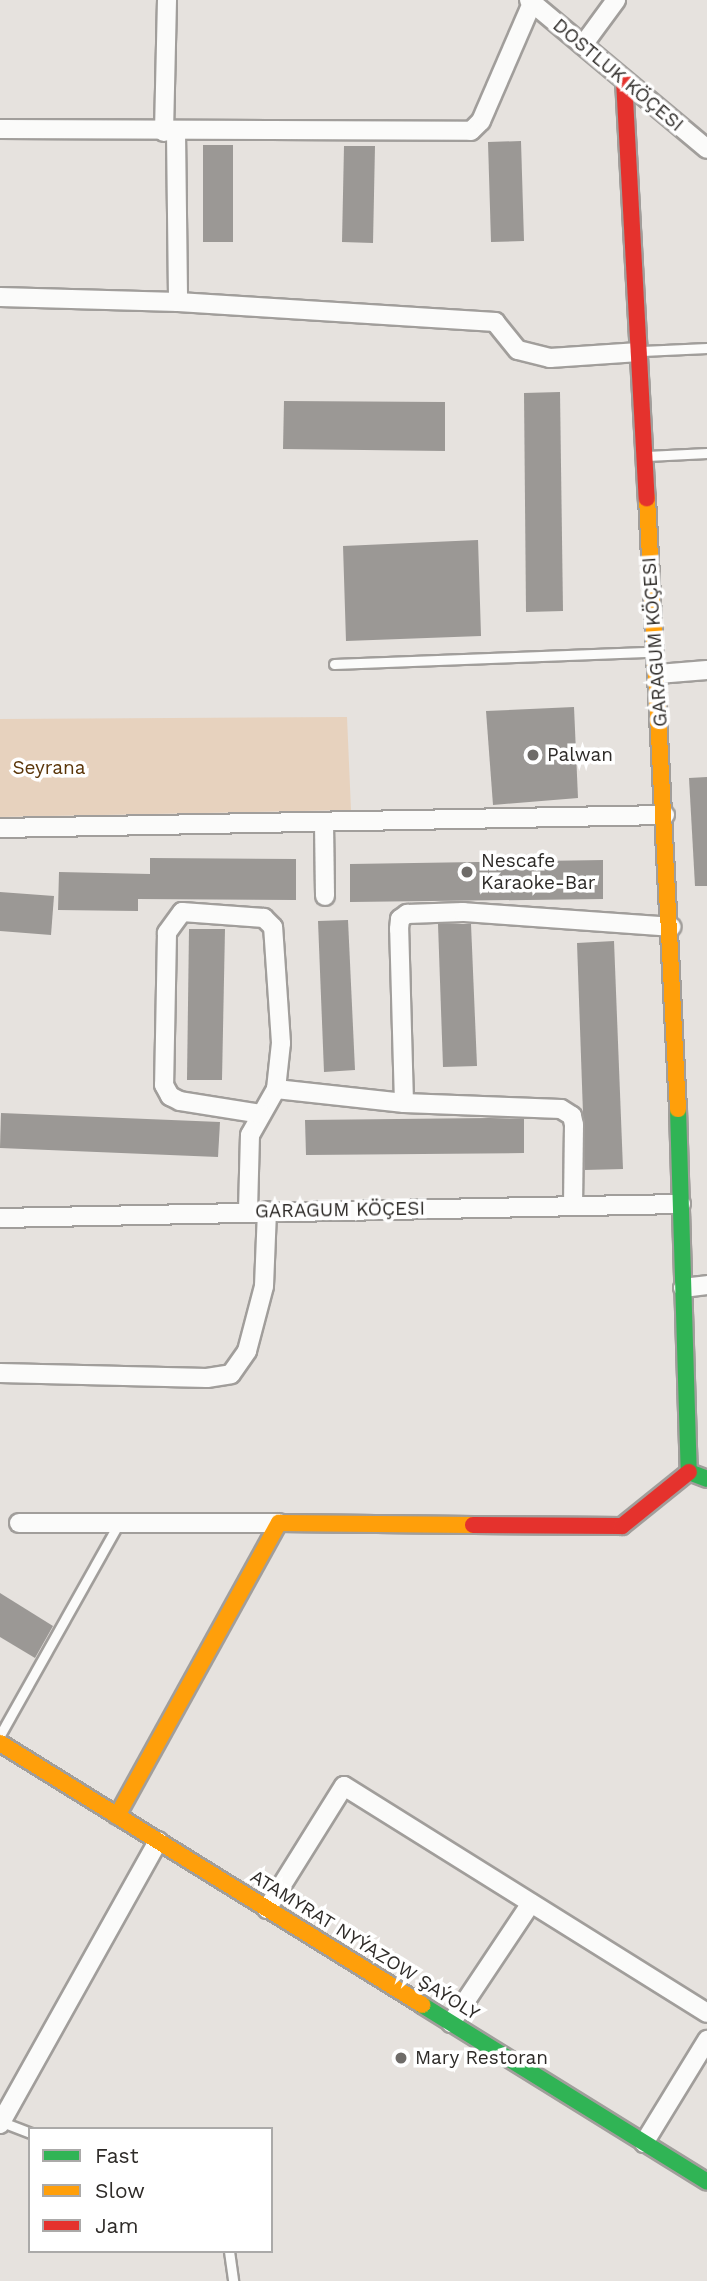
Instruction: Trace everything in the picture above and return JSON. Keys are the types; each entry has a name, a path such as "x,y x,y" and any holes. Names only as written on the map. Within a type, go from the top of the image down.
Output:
{"street":[{"path":"167,0 178,302"},
{"path":"583,45 616,0"},
{"path":"0,129 170,132 471,131 481,121 530,1"},
{"name":"DOSTLUK KÖÇESI","path":"530,1 707,149"},
{"name":"GARAGUM KÖÇESI","path":"625,80 671,927 689,1472"},
{"path":"0,297 178,302 495,322 518,350 550,358 639,352"},
{"path":"658,674 707,670"},
{"path":"0,828 665,815"},
{"path":"324,823 325,896"},
{"path":"248,1211 250,1135 276,1088 281,1043 273,927 264,918 182,912 167,933 164,1085 170,1096 180,1101 261,1114"},
{"path":"404,1103 399,929 400,919 407,914 463,912 671,927"},
{"path":"276,1088 404,1103 539,1106 567,1112 572,1116 575,1140 573,1206"},
{"name":"GARAGUM KÖÇESI","path":"0,1218 681,1204"},
{"path":"0,1373 207,1378 231,1374 247,1351 264,1286 267,1211"},
{"path":"683,1288 707,1285"},
{"path":"19,1522 622,1526 689,1472 707,1479"},
{"path":"117,1816 279,1523"},
{"name":"ATAMYRAT NYÝAZOW ŞAÝOLY","path":"0,1743 707,2182"},
{"path":"267,1909 344,1786 707,2013"},
{"path":"1,2123 158,1841"},
{"path":"451,2024 531,1903"},
{"path":"644,2143 707,2040"}],"lane":[{"path":"639,352 707,348"},
{"path":"645,456 707,453"},
{"path":"334,664 654,652"},
{"path":"0,1735 119,1523"},
{"path":"1,2123 28,2132"},
{"path":"229,2253 233,2281"}],"green space":[{"name":"Seyrana","path":"347,717 351,810 0,817 0,719"}],"building":[{"path":"521,141 524,241 491,242 488,142"},
{"path":"203,145 233,145 233,242 203,242"},
{"path":"344,146 375,146 373,243 342,242"},
{"path":"560,392 563,611 526,612 524,393"},
{"path":"284,401 445,402 445,451 283,449"},
{"path":"478,540 481,636 346,641 343,546"},
{"name":"Palwan","path":"574,707 578,798 493,805 486,711"},
{"path":"707,777 707,886 695,886 689,778"},
{"path":"150,858 296,859 296,900 138,899 138,911 58,910 59,872 150,874"},
{"path":"603,860 603,899 350,902 350,864"},
{"path":"0,892 54,896 51,935 0,931"},
{"path":"348,920 355,1070 324,1072 318,921"},
{"path":"438,924 471,924 477,1066 443,1067"},
{"path":"189,929 225,929 222,1080 187,1080"},
{"path":"614,941 623,1169 585,1170 577,943"},
{"path":"1,1113 220,1122 218,1157 0,1148"},
{"path":"524,1119 524,1153 306,1155 305,1120"},
{"path":"0,1593 53,1626 35,1658 0,1637"}],"traffic: fast":[{"path":"678,1109 689,1472 707,1479"},
{"path":"422,2005 707,2182"}],"traffic: slow":[{"path":"647,498 678,1109"},
{"path":"117,1816 279,1523 473,1525"},
{"path":"0,1743 422,2005"}],"traffic: jam":[{"path":"624,80 647,498"},
{"path":"473,1525 622,1526 689,1472"}],"place":[{"name":"Palwan","path":"533,755"},
{"name":"Nescafe Karaoke-Bar","path":"467,872"},
{"name":"Mary Restoran","path":"401,2058"}]}
